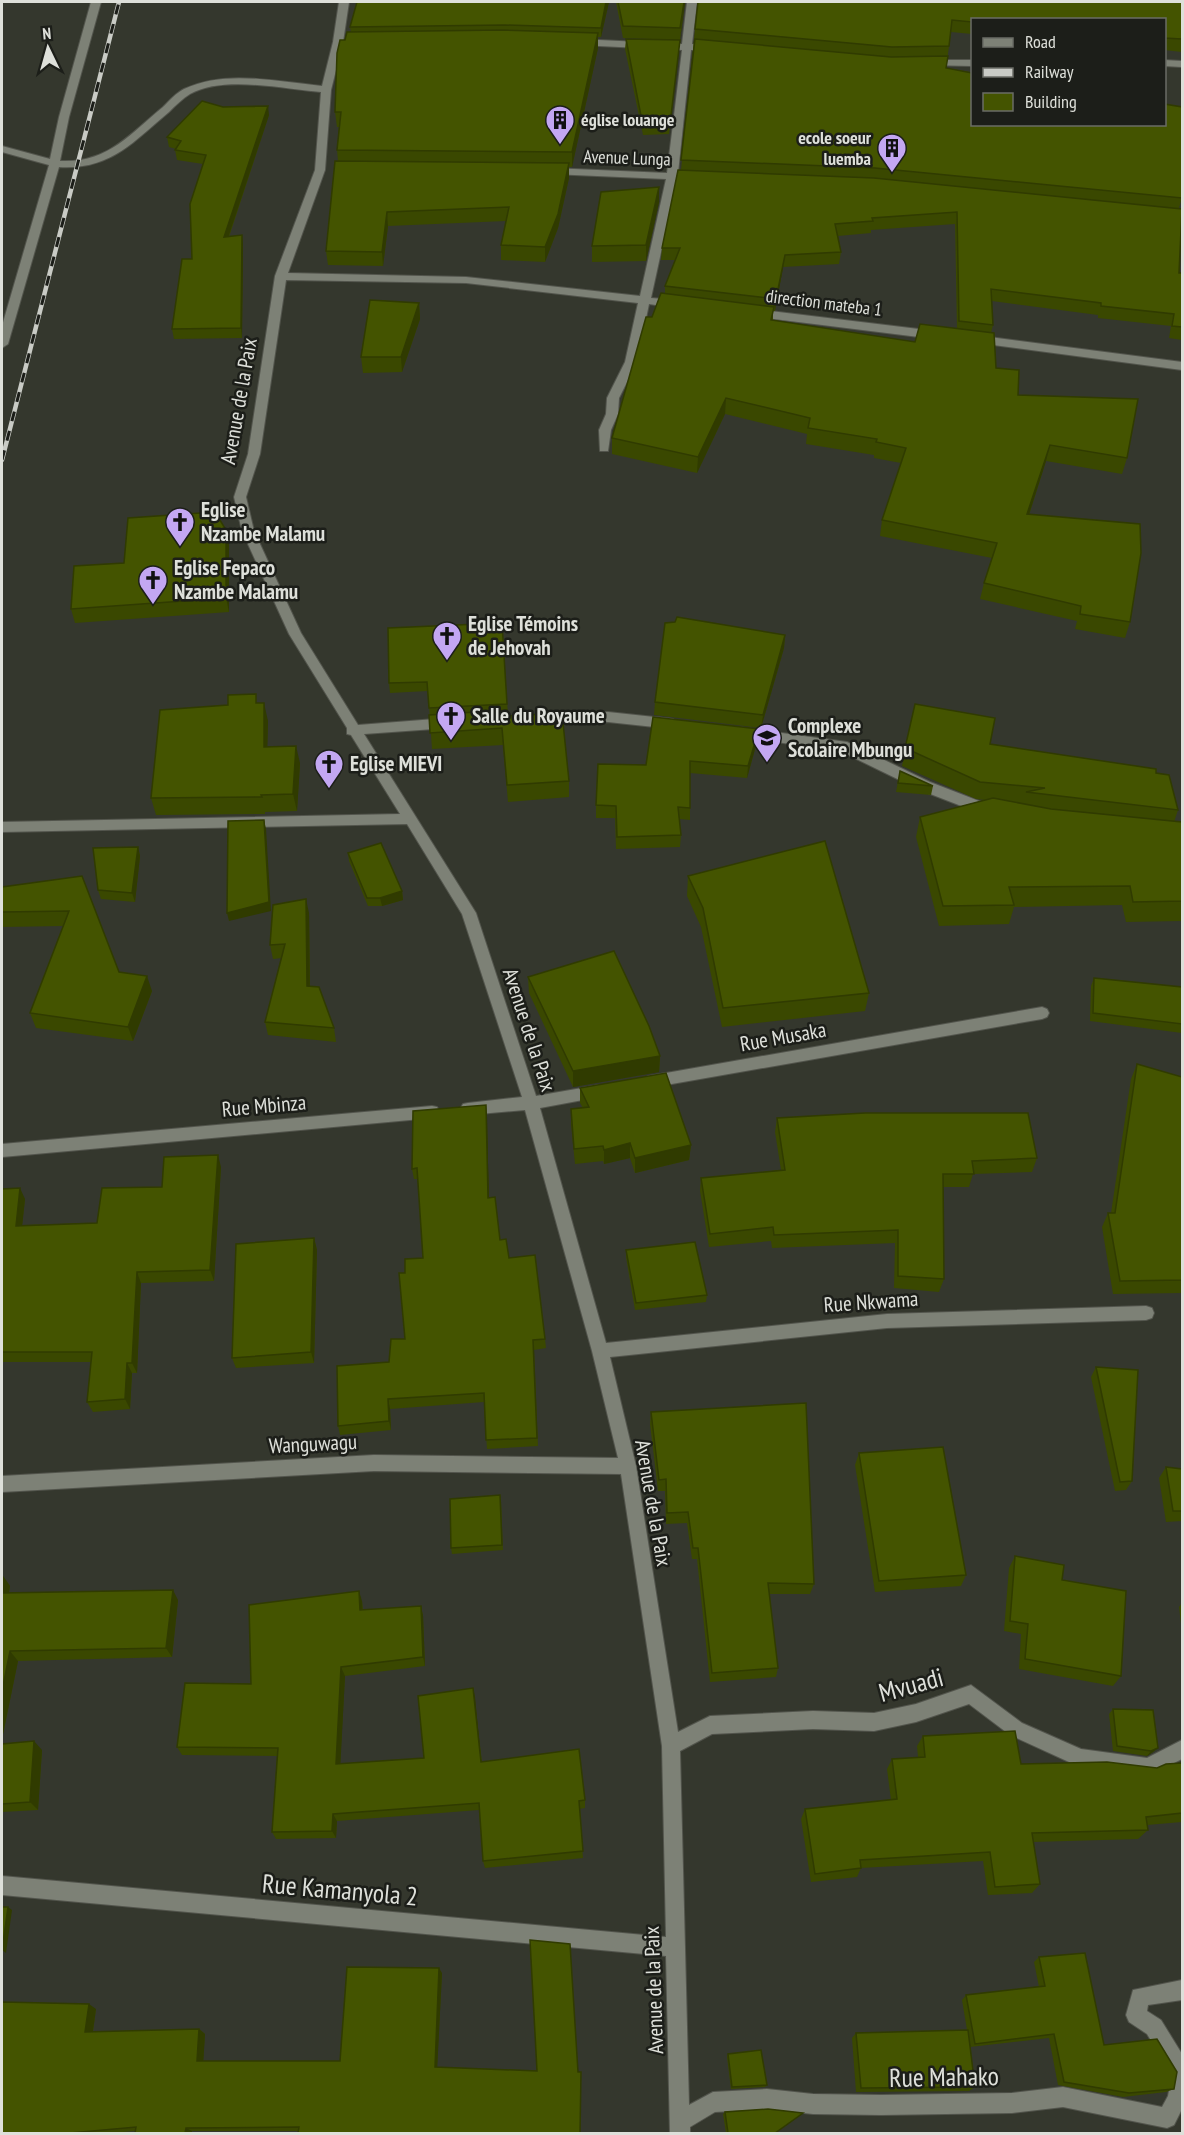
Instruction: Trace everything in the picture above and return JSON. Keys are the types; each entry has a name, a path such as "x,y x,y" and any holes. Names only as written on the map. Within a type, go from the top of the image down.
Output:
{"street":[{"path":"2,344 54,165 64,117 96,2"},
{"name":"Avenue de la Paix","path":"344,2 344,42 326,90 325,170 281,276 254,454 240,497 248,531 295,634 352,730 469,913 531,1103 600,1351 628,1466 671,1746 679,2128"},
{"path":"604,448 605,430 612,414 613,398 631,362 672,176 692,2"},
{"path":"561,41 686,45 721,49"},
{"path":"914,63 971,63"},
{"path":"1166,63 1182,64"},
{"path":"2,149 54,165 76,166 106,158 186,92 200,86 226,82 326,90"},
{"name":"Avenue Lunga","path":"536,170 708,177"},
{"path":"281,276 466,280 690,306"},
{"name":"direction mateba 1","path":"736,311 1182,366"},
{"path":"526,720 608,717 689,726"},
{"path":"352,730 467,722"},
{"path":"722,730 842,746 978,808 1001,813"},
{"path":"2,827 411,819"},
{"name":"Rue Musaka","path":"636,1084 1042,1013"},
{"path":"531,1103 612,1089"},
{"name":"Rue Mbinza","path":"2,1151 531,1103"},
{"name":"Rue Nkwama","path":"600,1351 887,1321 1146,1313"},
{"name":"Wanguwagu","path":"2,1484 374,1463 628,1466"},
{"name":"Mvuadi","path":"671,1746 710,1725 813,1720 874,1722 916,1713 971,1694 1016,1729 1080,1758 1148,1767 1182,1749"},
{"name":"Rue Kamanyola 2","path":"2,1886 674,1947"},
{"name":"Rue Mahako","path":"679,2128 713,2103 767,2099 858,2105 1012,2103 1063,2097 1167,2118 1177,2099 1182,2074 1154,2027 1136,2015 1140,1997 1182,1990"}],"building":[{"path":"357,2 606,2 601,28 505,25 350,27"},
{"path":"618,2 684,2 680,28 623,26"},
{"path":"698,2 1182,2 1182,39 1166,38 1166,18 971,18 971,22 952,20 949,46 892,47 695,29"},
{"path":"504,30 598,33 572,152 337,150 341,112 335,112 337,53 340,40 345,40 347,32"},
{"path":"626,39 680,40 670,124 643,126"},
{"path":"695,39 891,57 948,56 946,68 971,73 971,126 1166,126 1166,104 1182,107 1182,198 875,168 681,160"},
{"path":"202,101 223,107 268,106 224,237 242,235 241,328 172,329 182,259 192,259 190,204 206,155 175,150 181,141 167,137"},
{"path":"335,161 569,163 558,214 545,247 501,245 509,207 387,212 382,252 326,251"},
{"path":"678,170 874,178 1182,209 1179,273 1182,273 1182,327 1172,326 1174,314 1101,306 1101,303 991,289 993,325 959,321 957,212 872,218 873,221 835,224 841,252 785,255 776,299 665,286 680,248 662,248"},
{"path":"659,187 646,245 592,246 601,192"},
{"path":"661,293 774,307 771,320 915,342 920,324 994,333 996,368 1019,370 1018,395 1138,399 1127,458 1050,445 1027,514 1140,524 1141,553 1130,622 1080,614 1081,606 984,583 997,543 882,520 906,448 876,442 877,439 808,428 810,418 726,398 698,457 612,438 646,317 652,317"},
{"path":"370,300 419,303 401,357 361,357"},
{"path":"215,512 226,530 226,598 71,609 74,566 124,563 128,518"},
{"path":"677,617 785,635 763,715 655,702 665,623 675,622"},
{"name":"Eglise Témoins de Jehovah","path":"502,623 507,704 429,708 427,682 389,683 388,628"},
{"path":"256,694 256,703 264,703 264,747 296,746 293,794 261,795 262,797 151,798 160,710 228,705 228,695"},
{"path":"915,704 995,718 990,744 1156,769 1156,773 1169,775 1178,810 1026,792 1045,788 980,782 905,748"},
{"path":"507,710 508,716 562,713 569,781 507,785 502,728 430,733 429,715"},
{"path":"653,717 759,729 748,766 690,761 690,808 678,807 681,835 617,837 616,806 596,805 598,764 646,765"},
{"path":"900,771 933,786 898,783"},
{"path":"993,798 1051,809 1182,822 1182,901 1133,902 1130,886 1009,887 1014,905 943,906 920,817"},
{"path":"264,820 269,902 227,913 228,821"},
{"path":"825,841 869,993 723,1008 703,908 688,876"},
{"path":"381,843 402,891 380,898 367,898 348,853"},
{"path":"138,847 132,893 98,890 93,848"},
{"path":"82,876 119,972 147,976 128,1027 30,1013 69,911 2,912 2,887"},
{"path":"306,899 307,986 319,987 334,1028 265,1022 285,944 270,945 273,905"},
{"path":"614,951 649,1026 660,1056 573,1071 528,977"},
{"path":"1094,978 1182,987 1182,1024 1093,1013"},
{"path":"1137,1064 1182,1077 1182,1280 1120,1281 1108,1213 1115,1213"},
{"path":"666,1073 691,1145 635,1158 630,1143 604,1150 603,1146 574,1149 571,1109 589,1107 580,1088"},
{"path":"486,1105 488,1198 495,1197 500,1240 506,1239 509,1258 535,1255 545,1339 533,1340 537,1438 486,1440 484,1393 388,1399 389,1421 338,1426 337,1366 389,1362 391,1339 405,1339 399,1273 405,1273 405,1259 423,1258 417,1168 412,1169 413,1111"},
{"path":"865,1113 1028,1113 1037,1158 972,1161 974,1174 943,1174 944,1279 898,1276 898,1230 774,1235 773,1227 710,1234 701,1178 785,1170 777,1118"},
{"path":"218,1155 210,1270 137,1272 132,1363 127,1363 125,1399 87,1402 92,1352 2,1352 2,1189 20,1188 16,1226 97,1223 102,1188 162,1187 164,1157"},
{"path":"314,1238 311,1352 232,1358 236,1244"},
{"path":"695,1242 707,1295 636,1303 626,1250"},
{"path":"1096,1367 1138,1370 1132,1481 1120,1482"},
{"path":"806,1403 814,1584 768,1583 778,1668 712,1673 698,1548 693,1548 688,1512 667,1513 666,1479 659,1480 651,1412"},
{"path":"943,1447 966,1575 879,1581 859,1453"},
{"path":"1166,1467 1182,1469 1182,1511 1173,1511"},
{"path":"500,1495 502,1545 451,1548 450,1499"},
{"path":"1015,1556 1064,1565 1062,1580 1126,1591 1121,1676 1025,1659 1028,1624 1010,1621"},
{"path":"173,1590 166,1648 10,1651 2,1691 2,1593"},
{"path":"359,1591 360,1610 421,1606 423,1657 341,1667 336,1764 424,1758 418,1696 473,1688 481,1762 579,1749 585,1800 579,1801 583,1851 483,1861 479,1803 333,1814 332,1831 272,1832 278,1748 177,1747 185,1683 251,1684 249,1605"},
{"path":"1113,1709 1153,1710 1158,1748 1151,1751 1117,1746"},
{"path":"1015,1731 1021,1764 1107,1762 1157,1768 1166,1764 1182,1763 1182,1813 1146,1817 1148,1830 1032,1833 1040,1884 995,1887 990,1852 860,1860 861,1868 815,1874 805,1809 897,1799 892,1759 925,1757 923,1736"},
{"path":"34,1741 30,1802 2,1804 2,1744"},
{"path":"2,1907 8,1907 2,1950"},
{"path":"530,1940 570,1944 578,2072 581,2072 580,2133 298,2133 299,2127 186,2128 185,2133 135,2133 136,2127 70,2133 2,2133 2,2002 89,2004 85,2032 199,2029 197,2061 340,2061 347,1967 439,1968 435,2067 537,2071"},
{"path":"1085,1953 1104,2045 1157,2039 1177,2072 1174,2089 1129,2093 1064,2082 1054,2034 975,2044 966,1995 1045,1986 1039,1957"},
{"path":"968,2030 975,2087 861,2088 856,2033"},
{"path":"761,2050 767,2085 732,2087 728,2054"},
{"path":"768,2109 803,2113 775,2133 728,2133 725,2112"}],"railway":[{"path":"2,460 119,2"}],"place":[{"name":"église louange","path":"560,146"},
{"name":"ecole soeur luemba","path":"892,174"},
{"name":"Eglise Nzambe Malamu","path":"180,548"},
{"name":"Eglise Fepaco Nzambe Malamu","path":"153,606"},
{"name":"Eglise Témoins de Jehovah","path":"447,662"},
{"name":"Salle du Royaume","path":"451,742"},
{"name":"Complexe Scolaire Mbungu","path":"767,764"},
{"name":"Eglise MIEVI","path":"329,790"}]}
